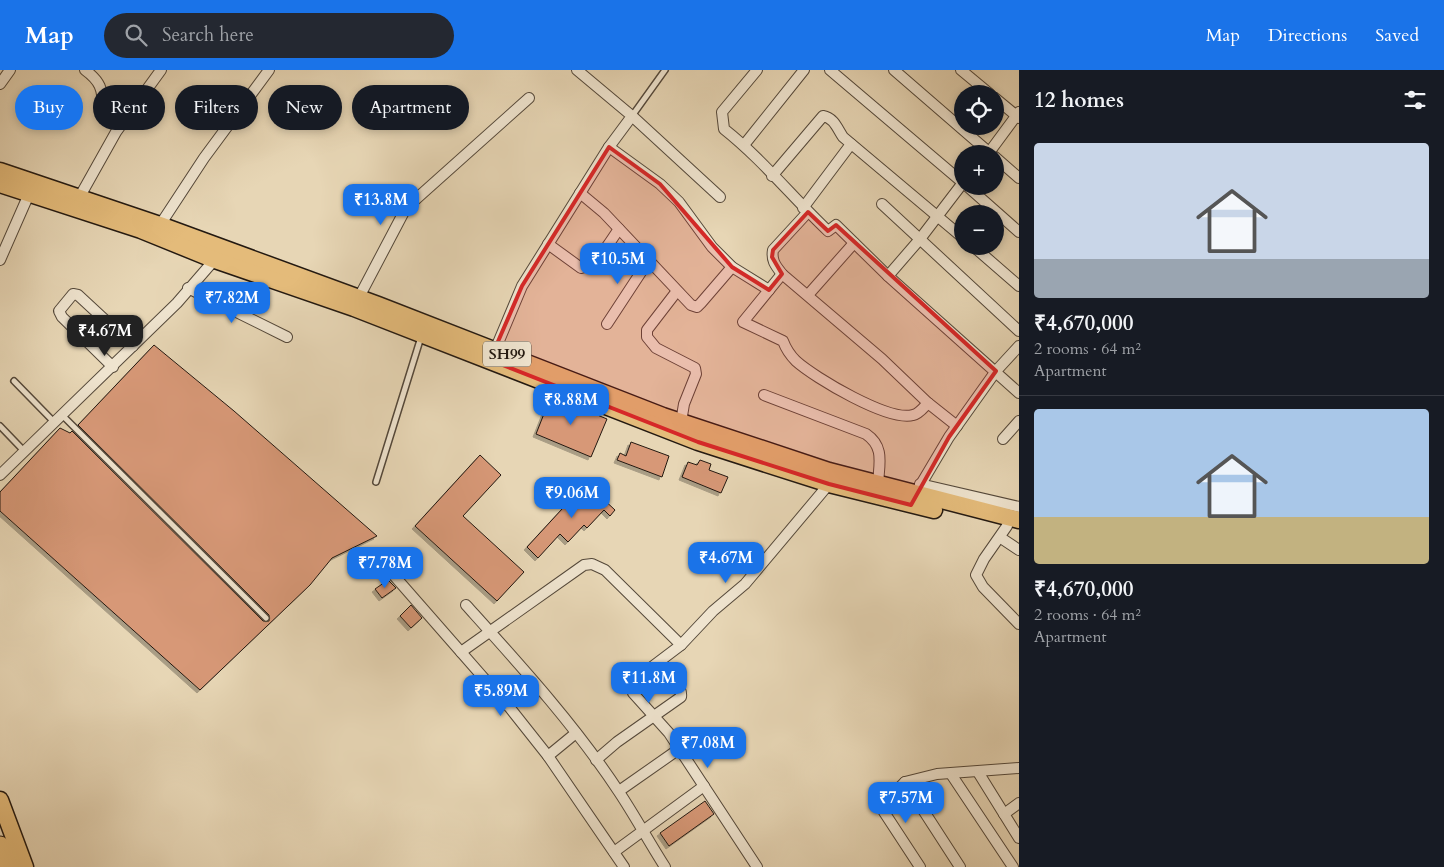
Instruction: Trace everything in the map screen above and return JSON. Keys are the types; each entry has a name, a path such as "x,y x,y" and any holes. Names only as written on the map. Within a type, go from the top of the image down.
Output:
{"highway":[{"path":"0,846 8,867"}],"main road":[{"name":"SH99","path":"0,171 160,225 218,254"},
{"name":"SH99","path":"0,184 218,254 681,422 829,471 915,494 1011,528"},
{"name":"SH99","path":"356,303 422,334 493,355 698,442 829,484 915,494"},
{"path":"0,800 26,867"}],"street":[{"path":"0,84 10,70"},
{"path":"85,70 100,85"},
{"path":"79,198 116,132 161,70"},
{"path":"160,225 204,158 269,70"},
{"path":"577,70 632,116 720,197"},
{"path":"757,70 722,112 724,128 744,145 772,176 828,231 836,225 888,276 1019,393"},
{"path":"744,145 804,70"},
{"path":"830,70 954,176"},
{"path":"894,70 981,145"},
{"path":"961,70 979,85"},
{"path":"356,303 406,208 529,98"},
{"path":"997,145 1018,116 1004,105"},
{"path":"493,355 522,286 609,147 632,116"},
{"path":"772,176 823,116 832,119 843,137 954,230"},
{"path":"851,144 806,210 773,250 772,257 782,274 928,403 957,426"},
{"path":"609,147 642,170 672,196 712,247 732,267 769,290"},
{"path":"1004,165 1019,178"},
{"path":"580,193 619,228 691,305 697,307 732,267"},
{"path":"0,260 29,194"},
{"path":"888,276 920,239 954,194"},
{"path":"977,195 1019,232"},
{"path":"882,204 1019,331"},
{"path":"548,244 581,268 586,267 595,260 619,228"},
{"path":"808,295 854,243"},
{"path":"0,475 59,420 176,303 218,254"},
{"path":"983,255 1019,286"},
{"path":"607,324 649,260"},
{"path":"782,274 743,322 783,342 796,361 866,405 903,416 915,415 928,403"},
{"path":"188,288 287,337"},
{"path":"677,291 647,330 647,338 656,348 695,368 696,374 684,404 681,422"},
{"path":"112,367 62,317 59,311 73,294 78,295 132,346"},
{"path":"1019,347 996,371 957,426 915,494 1019,507"},
{"path":"764,395 866,434 876,441 879,448 878,484"},
{"path":"1003,439 1019,421"},
{"path":"757,867 679,749 654,716 633,693 632,685 636,679 681,645 713,611 745,584 829,484"},
{"path":"1019,550 1011,528 984,559 976,575 983,587 1019,624"},
{"path":"383,563 548,756 624,867"},
{"path":"461,652 584,565 592,564 605,570 681,645"},
{"path":"466,606 530,676 576,733 619,791 665,867"},
{"path":"596,760 680,697 682,691 658,664"},
{"path":"548,756 576,733"},
{"path":"619,791 679,749"},
{"path":"920,867 884,812 884,807 890,797 905,782 919,777 1019,768"},
{"path":"978,772 1019,838"},
{"path":"951,774 1013,867"},
{"path":"905,782 960,867"},
{"path":"614,852 704,786"},
{"path":"1004,814 1019,803"}],"lane":[{"path":"632,116 665,70"},
{"path":"376,482 422,334"},
{"path":"14,381 59,420 266,618"},
{"path":"0,426 25,452"}],"highlighted area":[{"path":"609,147 660,184 732,267 769,290 782,274 772,257 773,250 808,212 828,231 836,225 996,371 949,437 911,505 829,484 698,442 490,360 522,286"}],"building":[{"path":"154,345 234,411 377,536 332,558 310,585 200,690 0,511 0,492 60,428 70,433 72,431 263,621 269,621 269,615 78,425"},
{"path":"551,396 607,419 591,457 536,434"},
{"path":"631,442 669,456 662,477 617,460 620,453 626,456"},
{"path":"480,455 501,475 463,516 524,572 497,601 415,526"},
{"path":"700,460 711,464 709,470 728,477 721,493 682,477 688,462 697,465"},
{"path":"586,483 615,510 610,516 604,510 587,528 584,525 568,542 560,534 538,558 527,547"},
{"path":"388,580 396,588 382,598 375,589"},
{"path":"411,605 422,618 411,628 400,616"},
{"path":"705,801 714,814 669,846 660,833"}]}
